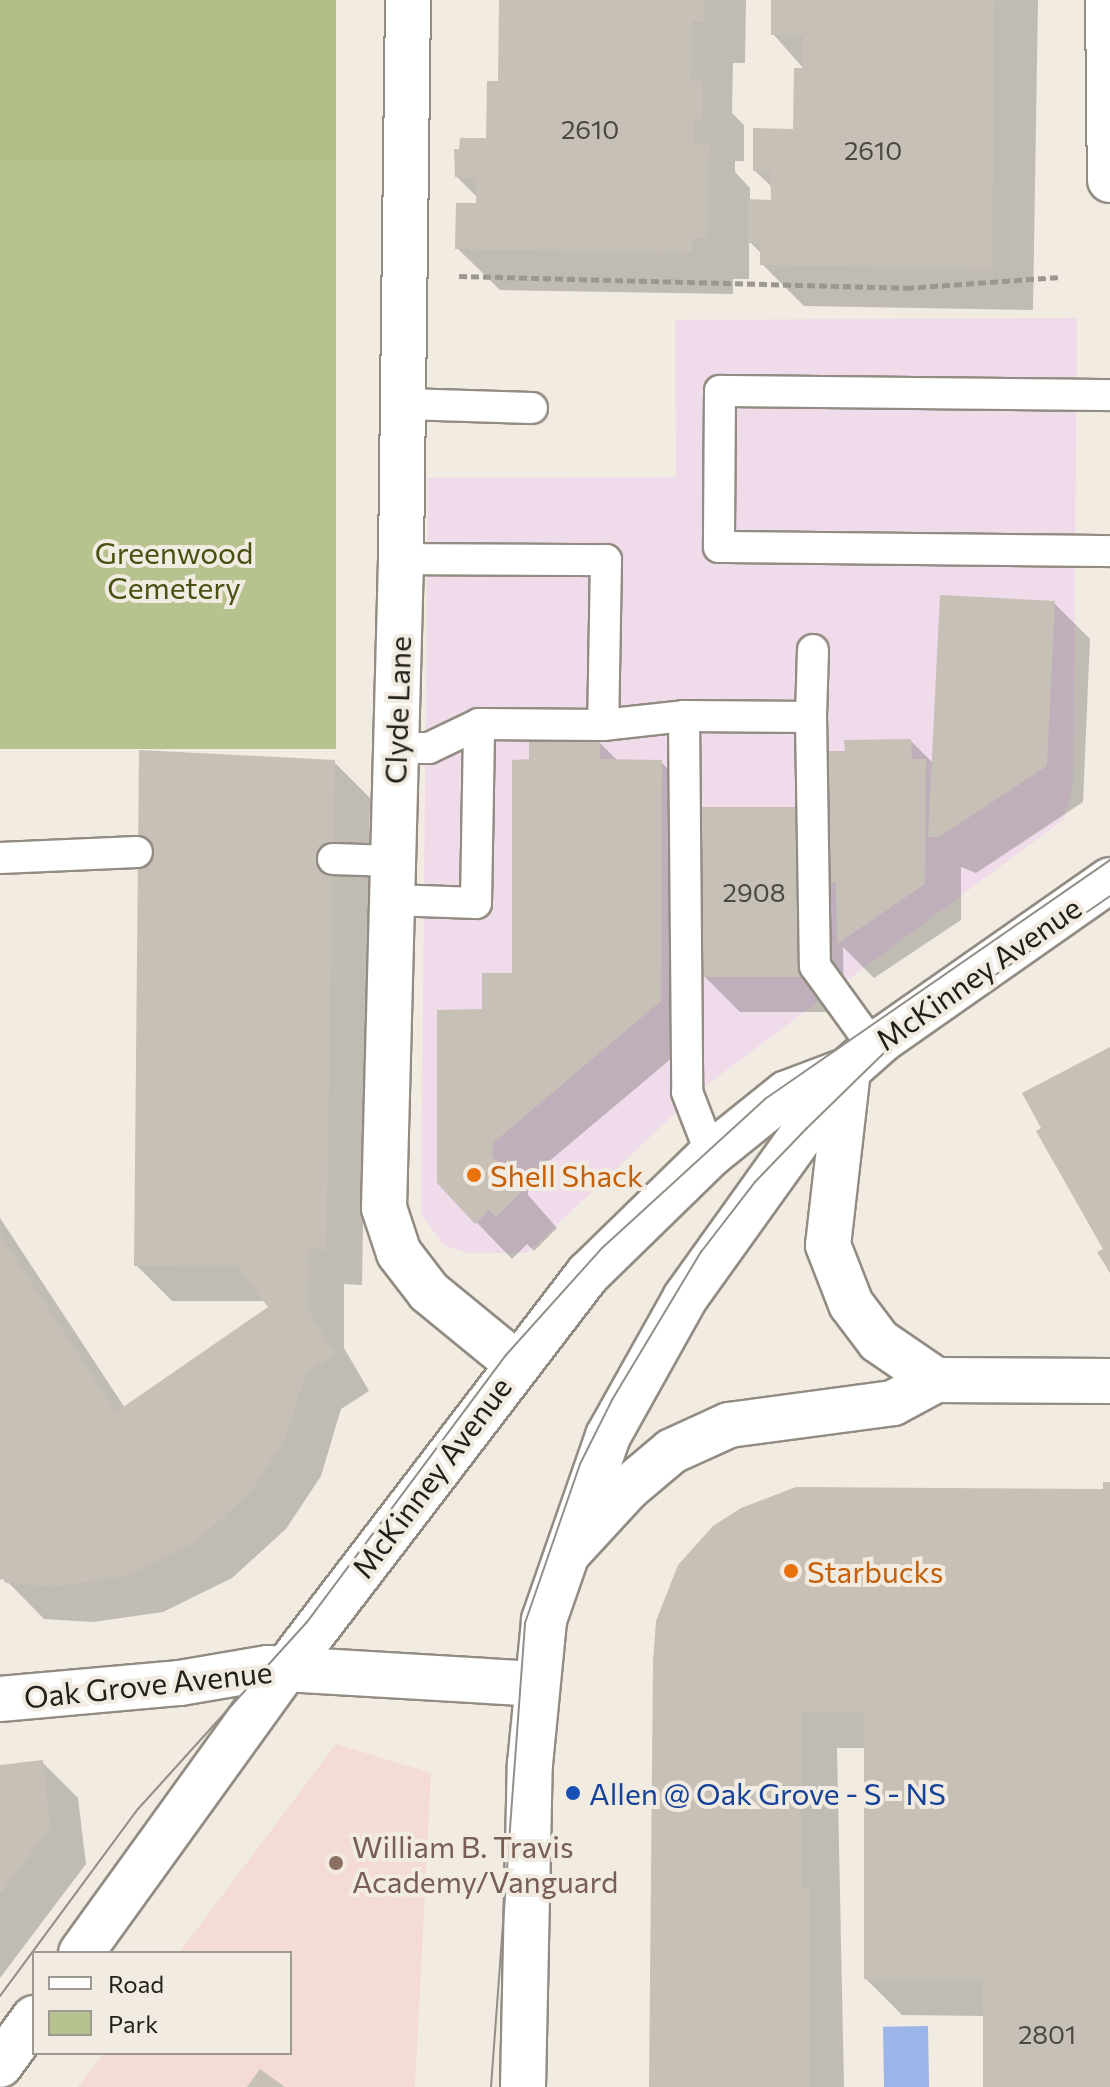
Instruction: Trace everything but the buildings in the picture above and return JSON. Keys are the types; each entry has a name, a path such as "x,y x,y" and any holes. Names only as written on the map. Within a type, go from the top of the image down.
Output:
{"street":[{"name":"Clyde Lane","path":"408,0 401,559 384,1208 399,1253 429,1292 517,1364"},
{"path":"1108,0 1110,180"},
{"name":"McKinney Avenue","path":"82,1951 285,1670 588,1274 711,1154 787,1093 860,1058 1110,880"},
{"path":"860,1058 828,1245 851,1304 879,1341 936,1380"},
{"name":"McKinney Avenue","path":"523,2087 536,1684 544,1620 608,1436 685,1298 860,1058"},
{"path":"567,1554 628,1488 672,1451 729,1425 893,1403 936,1380 1110,1381"},
{"name":"Oak Grove Avenue","path":"0,1699 285,1670 536,1684"},
{"path":"0,2065 32,2021"}],"lane":[{"path":"1110,395 720,391 719,547 1110,551"},
{"path":"404,404 532,408"},
{"path":"401,559 606,560 603,725"},
{"path":"813,650 811,717 815,966 860,1058"},
{"path":"684,716 687,1092 711,1154"},
{"path":"395,748 429,748 479,724 603,725 684,716 811,717"},
{"path":"333,859 393,881 476,903 479,724"},
{"path":"0,858 137,852"}],"path":[{"path":"454,275 906,288 1061,277"}],"shaded area":[{"path":"1077,318 1073,784 1064,819 701,1089 527,1253 468,1253 444,1245 421,1214 428,478 676,477 675,320"},
{"name":"William B. Travis Academy/Vanguard","path":"336,1744 431,1773 415,2087 78,2087 102,2055 292,2055 292,1951 181,1951"}],"green space":[{"name":"Greenwood Cemetery","path":"0,0 336,0 336,749 0,749"},
{"path":"0,0 336,0 336,159 0,159"}],"water":[{"path":"928,2026 929,2087 884,2087 883,2027"}],"tram line":[{"path":"33,1951 138,1809 307,1622 506,1355 602,1248 765,1099 1110,860"},
{"path":"491,2087 525,1623 580,1464 612,1400 701,1252 755,1182 807,1128 889,1048 1110,896"},
{"path":"0,1996 32,1953"}],"place":[{"name":"Shell Shack","path":"474,1175"},
{"name":"Starbucks","path":"791,1571"},
{"name":"Allen @ Oak Grove - S - NS","path":"573,1793"},
{"name":"William B. Travis Academy/Vanguard","path":"336,1863"}]}
